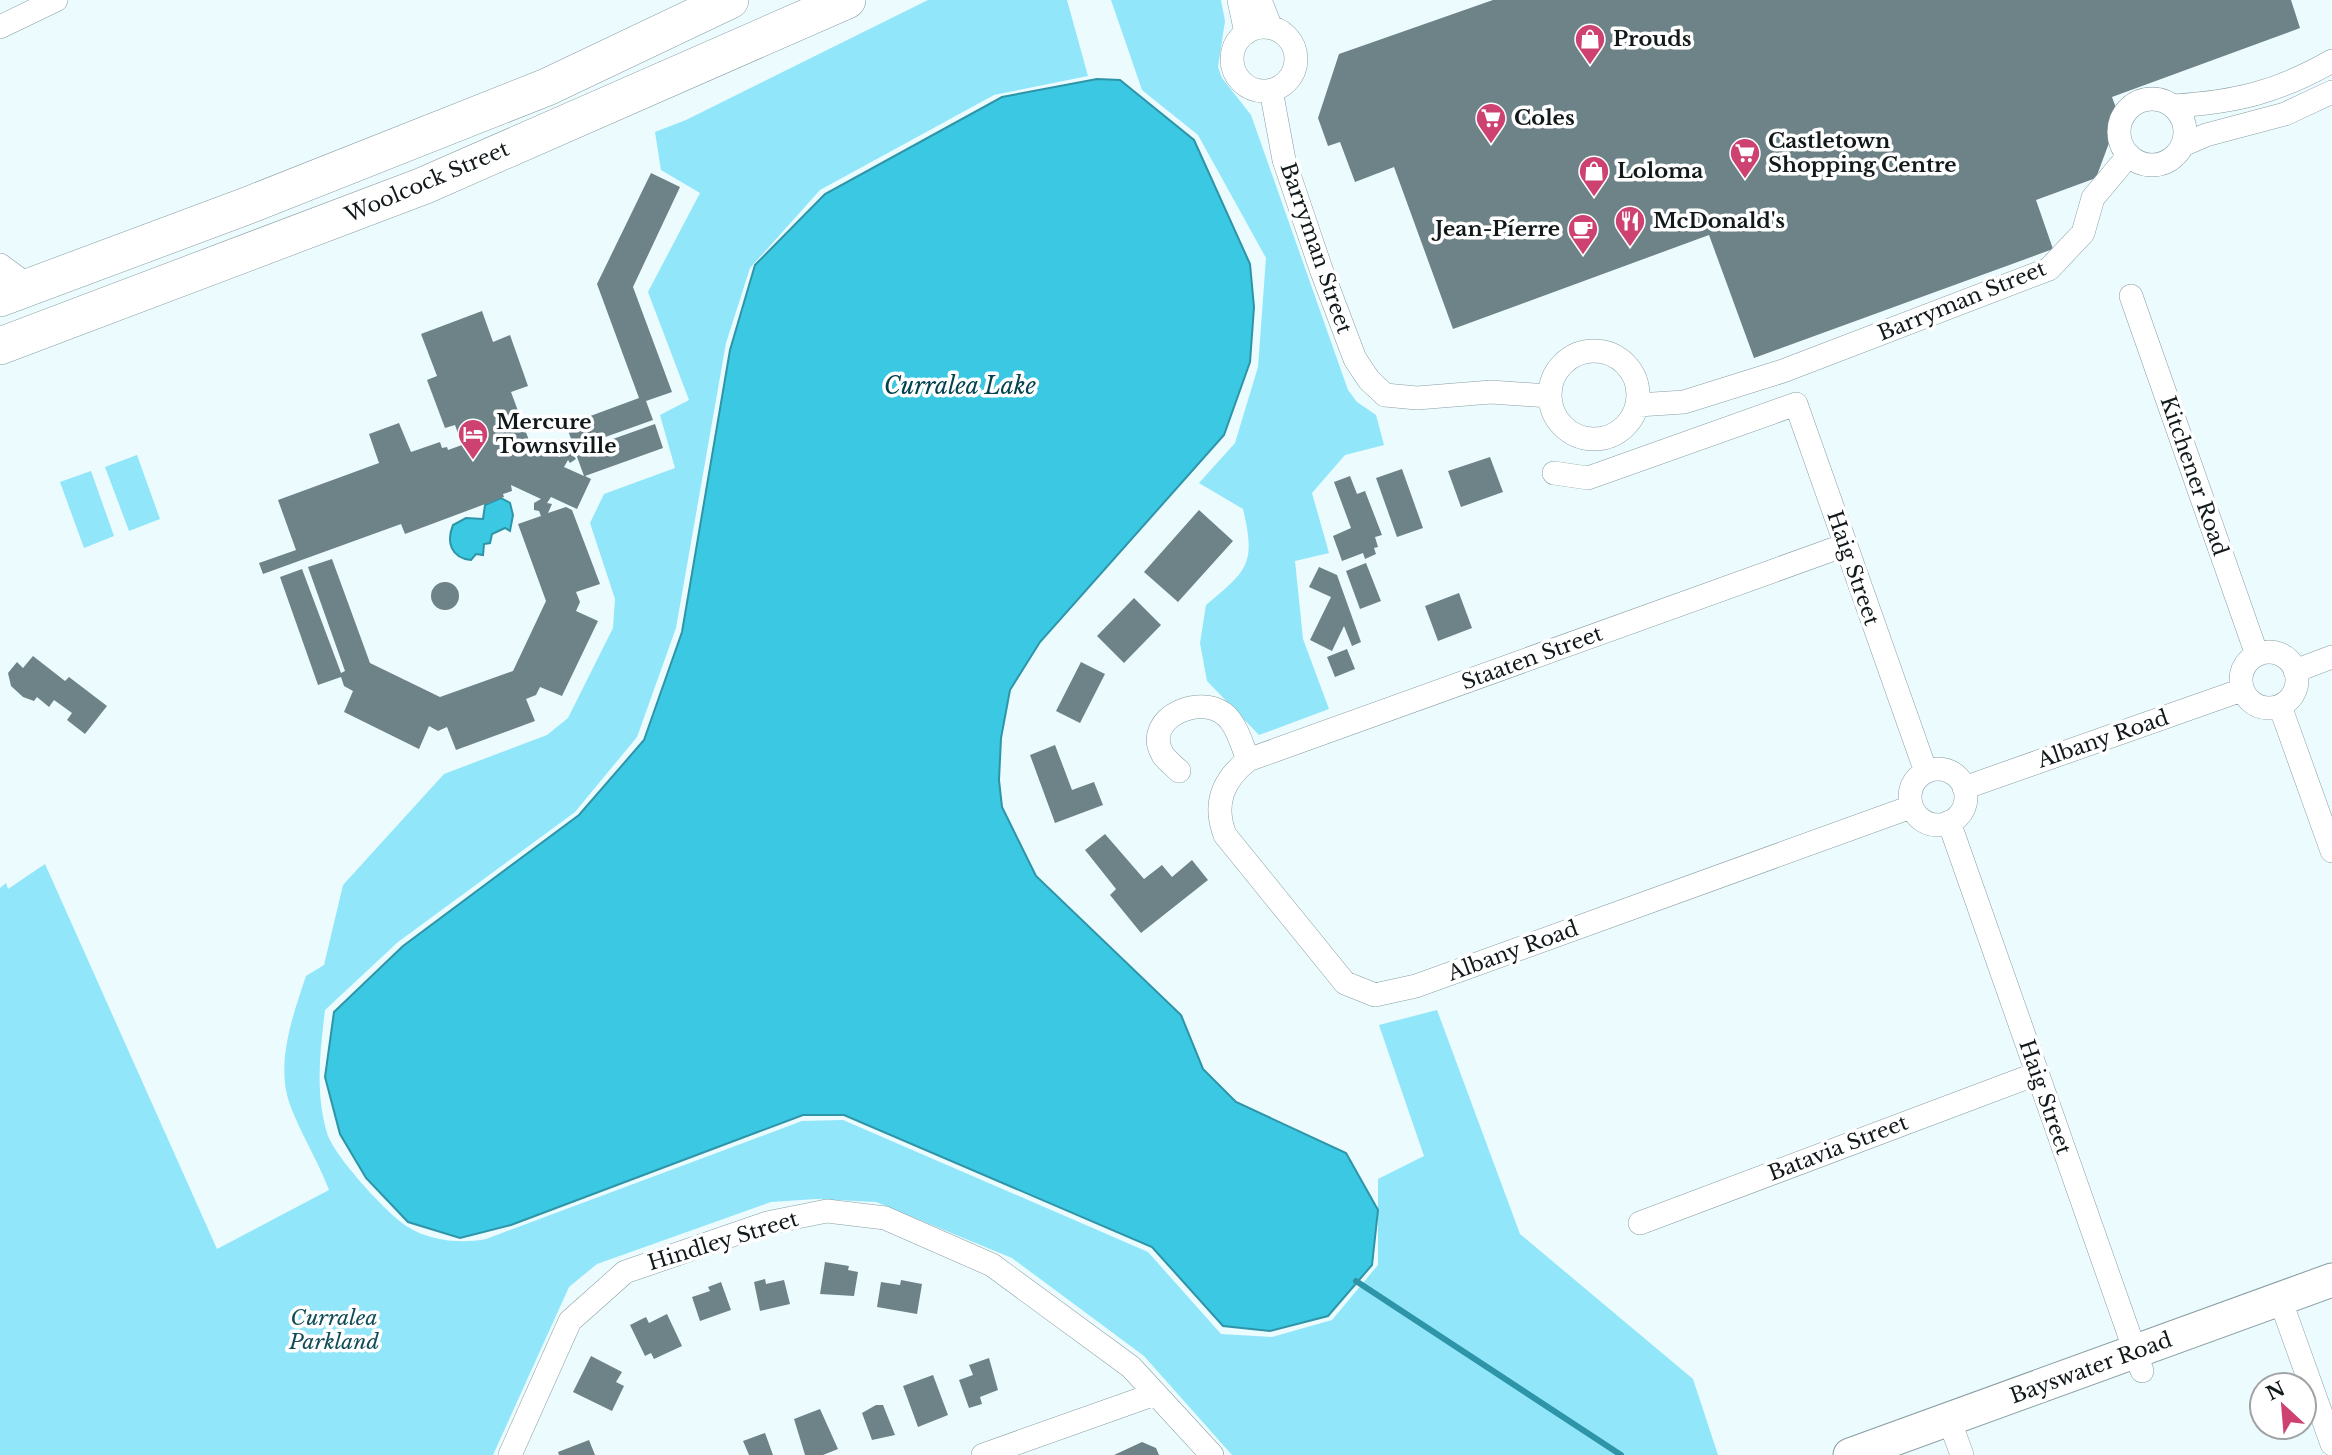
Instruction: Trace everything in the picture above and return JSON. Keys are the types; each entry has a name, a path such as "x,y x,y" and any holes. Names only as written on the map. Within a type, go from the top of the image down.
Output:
{"main road":[{"name":"Woolcock Street","path":"0,299 547,87 730,0"},
{"name":"Woolcock Street","path":"0,345 423,186 847,0"},
{"name":"Bayswater Road","path":"1906,1455 2139,1362 2283,1309 2332,1280"},
{"name":"Bayswater Road","path":"2283,1309 2332,1303"},
{"name":"Bayswater Road","path":"1850,1455 1955,1437"}],"street":[{"path":"0,27 56,0"},
{"path":"1238,0 1246,33"},
{"path":"1260,0 1271,28"},
{"path":"1271,28 1279,31 1292,44 1296,63 1287,80 1271,90 1249,88 1234,72 1233,51 1246,33 1254,29 1271,28"},
{"path":"2332,61 2278,89 2203,104 2174,106 2164,100 2142,100 2124,114 2119,135 2129,155 2148,164 2159,164 2168,160 2183,145 2285,114 2332,92"},
{"name":"Barryman Street","path":"1271,90 1284,160 1355,359 1369,380 1385,395 1417,398 1492,392 1549,396"},
{"path":"2174,106 2186,135 2183,145"},
{"name":"Barryman Street","path":"1638,405 1684,402 1783,371 2049,269 2083,233 2093,198 2129,155"},
{"path":"0,265 19,279 36,286"},
{"name":"Kitchener Road","path":"2132,296 2258,655"},
{"path":"1587,351 1602,351 1626,364 1636,378 1638,405 1624,428 1611,436 1592,440 1577,436 1561,425 1553,412 1549,396 1558,370 1569,359 1587,351"},
{"name":"Haig Street","path":"1554,473 1588,478 1796,404 1926,772"},
{"name":"Staaten Street","path":"1226,781 1248,760 1845,545"},
{"path":"2272,653 2283,656 2295,671 2295,690 2280,706 2258,706 2242,690 2244,668 2258,655 2272,653"},
{"path":"2295,671 2332,657"},
{"name":"Albany Road","path":"1964,788 2242,690"},
{"path":"2280,706 2332,851"},
{"path":"1179,771 1162,754 1158,735 1166,720 1184,707 1209,707 1230,719 1248,760"},
{"path":"1941,769 1952,773 1964,788 1964,807 1949,822 1926,823 1911,807 1912,785 1926,772 1941,769"},
{"name":"Albany Road","path":"1226,781 1220,800 1219,818 1225,835 1345,983 1375,995 1416,986 1911,807"},
{"name":"Haig Street","path":"1949,822 2139,1362"},
{"name":"Batavia Street","path":"1640,1223 2036,1074"},
{"name":"Hindley Street","path":"510,1455 570,1321 625,1272 767,1223 827,1211 886,1218 992,1265 1131,1367 1212,1455"},
{"path":"2283,1309 2332,1444"},
{"path":"984,1455 1155,1394"}],"green space":[{"name":"Curralea Parkland","path":"928,0 1067,0 1088,76 994,95 820,190 750,268 726,343 676,628 637,737 575,812 398,942 325,1010 320,1087 323,1118 331,1143 362,1184 408,1227 436,1238 466,1241 486,1239 802,1121 843,1120 1148,1252 1221,1334 1272,1337 1332,1320 1378,1265 1378,1179 1424,1156 1379,1025 1437,1010 1520,1234 1693,1379 1718,1455 1232,1455 1144,1356 1012,1258 876,1202 816,1199 771,1202 597,1264 569,1287 493,1455 0,1455 0,888 6,883 8,889 45,864 217,1249 329,1190 290,1105 284,1073 291,1023 306,976 324,965 343,885 444,774 547,735 568,718 613,628 615,599 590,523 604,494 675,468 660,415 689,400 648,292 700,193 661,170 655,132 686,120"},
{"path":"1111,0 1221,0 1225,21 1218,67 1222,78 1251,115 1348,390 1357,402 1376,415 1384,445 1345,455 1312,493 1329,553 1295,561 1303,639 1329,709 1259,735 1207,681 1200,643 1206,605 1240,574 1248,554 1249,542 1243,509 1199,483 1235,443 1258,367 1266,258 1198,135 1142,90"},
{"path":"137,455 160,519 129,531 105,467"},
{"path":"91,471 114,536 84,548 60,482"}],"water":[{"name":"Curralea Lake","path":"1097,79 1120,80 1194,140 1250,264 1254,307 1250,362 1224,435 1040,642 1010,690 1001,738 999,780 1002,807 1036,876 1181,1015 1203,1069 1236,1102 1346,1153 1378,1210 1372,1265 1328,1316 1270,1331 1223,1326 1152,1247 844,1115 803,1115 511,1225 460,1238 408,1222 366,1178 340,1134 325,1077 334,1012 403,946 579,815 644,740 682,632 730,350 755,265 825,194 1002,97"},
{"path":"501,498 510,503 513,515 510,531 505,528 492,534 490,543 484,544 483,555 476,554 471,560 455,553 450,543 453,525 466,518 483,519 485,505"}],"building":[{"name":"Castletown Shopping Centre","path":"1493,0 2291,0 2300,28 2112,97 2119,116 2096,178 2036,200 2053,249 1754,358 1709,235 1453,329 1394,167 1355,182 1340,142 1328,146 1318,118 1339,54"},
{"name":"Mercure Townsville","path":"651,173 680,187 633,287 672,392 646,401 653,420 580,446 582,450 655,424 663,448 585,476 591,479 577,509 551,497 547,503 552,504 548,513 566,507 572,510 600,584 576,592 580,602 576,611 598,621 562,696 540,687 536,695 526,699 535,721 456,750 447,727 438,731 429,726 419,749 344,712 353,691 344,686 341,677 318,685 280,577 302,569 341,673 345,671 308,567 332,559 370,663 440,697 513,671 546,601 518,524 541,516 539,511 534,510 534,503 541,499 511,485 512,491 503,494 504,497 405,534 401,524 263,574 259,563 296,550 278,500 379,463 369,434 399,423 411,452 440,442 442,448 447,447 448,450 462,445 455,425 445,428 427,380 437,376 421,334 482,311 493,342 510,335 528,386 511,392 530,443 560,457 563,453 559,450 565,445 568,449 574,447 566,425 639,398 597,284","holes":["576,454 584,476 564,467 568,460 570,463 576,459 573,455"]},
{"path":"1490,457 1503,492 1461,507 1448,471"},
{"path":"1402,469 1423,528 1397,537 1376,478"},
{"path":"1350,476 1357,494 1365,491 1382,535 1375,537 1378,547 1374,548 1376,554 1365,559 1363,553 1342,561 1333,536 1351,528 1334,482"},
{"path":"1199,510 1233,541 1178,602 1144,572"},
{"path":"1366,563 1381,601 1360,609 1346,571"},
{"path":"1319,567 1337,575 1361,642 1352,646 1344,626 1332,651 1310,640 1331,597 1309,587"},
{"path":"445,582 455,586 459,596 455,606 445,610 435,606 431,596 435,586"},
{"path":"1459,593 1472,628 1438,641 1425,606"},
{"path":"1134,598 1161,625 1124,663 1097,636"},
{"path":"1347,649 1355,669 1335,677 1327,657"},
{"path":"33,656 65,681 69,677 107,706 85,734 67,720 72,713 54,700 49,707 37,697 34,701 23,697 11,686 8,673 17,662 23,668"},
{"path":"1081,662 1105,674 1080,723 1056,711"},
{"path":"1055,745 1072,790 1094,782 1103,805 1055,823 1030,755"},
{"path":"1105,834 1144,879 1162,865 1172,877 1192,860 1208,880 1141,933 1110,895 1116,889 1085,850"},
{"path":"825,1262 849,1266 848,1270 858,1272 854,1296 820,1294"},
{"path":"765,1279 766,1284 784,1280 790,1304 760,1311 754,1282"},
{"path":"901,1280 922,1284 917,1314 877,1307 881,1282 900,1285"},
{"path":"721,1282 731,1310 700,1321 692,1297 710,1291 708,1287"},
{"path":"667,1314 682,1346 654,1359 651,1353 645,1356 630,1325 646,1317 649,1323"},
{"path":"591,1356 622,1372 616,1382 624,1386 612,1411 573,1392"},
{"path":"989,1358 998,1390 980,1397 982,1404 969,1408 959,1380 973,1375 969,1365"},
{"path":"933,1375 948,1415 918,1427 903,1386"},
{"path":"876,1405 883,1405 895,1435 872,1440 862,1413"},
{"path":"820,1409 838,1449 823,1455 805,1455 794,1419"},
{"path":"765,1433 773,1455 749,1455 743,1441"},
{"path":"589,1440 595,1455 559,1455 558,1452"},
{"path":"1142,1442 1156,1448 1159,1455 1114,1455"}],"waterway":[{"path":"1356,1281 1621,1455"}],"place":[{"name":"Prouds","path":"1590,66"},
{"name":"Coles","path":"1491,145"},
{"name":"Castletown Shopping Centre","path":"1745,180"},
{"name":"Loloma","path":"1594,198"},
{"name":"McDonald's","path":"1630,248"},
{"name":"Jean-Píerre","path":"1583,256"},
{"name":"Mercure Townsville","path":"473,461"}]}
